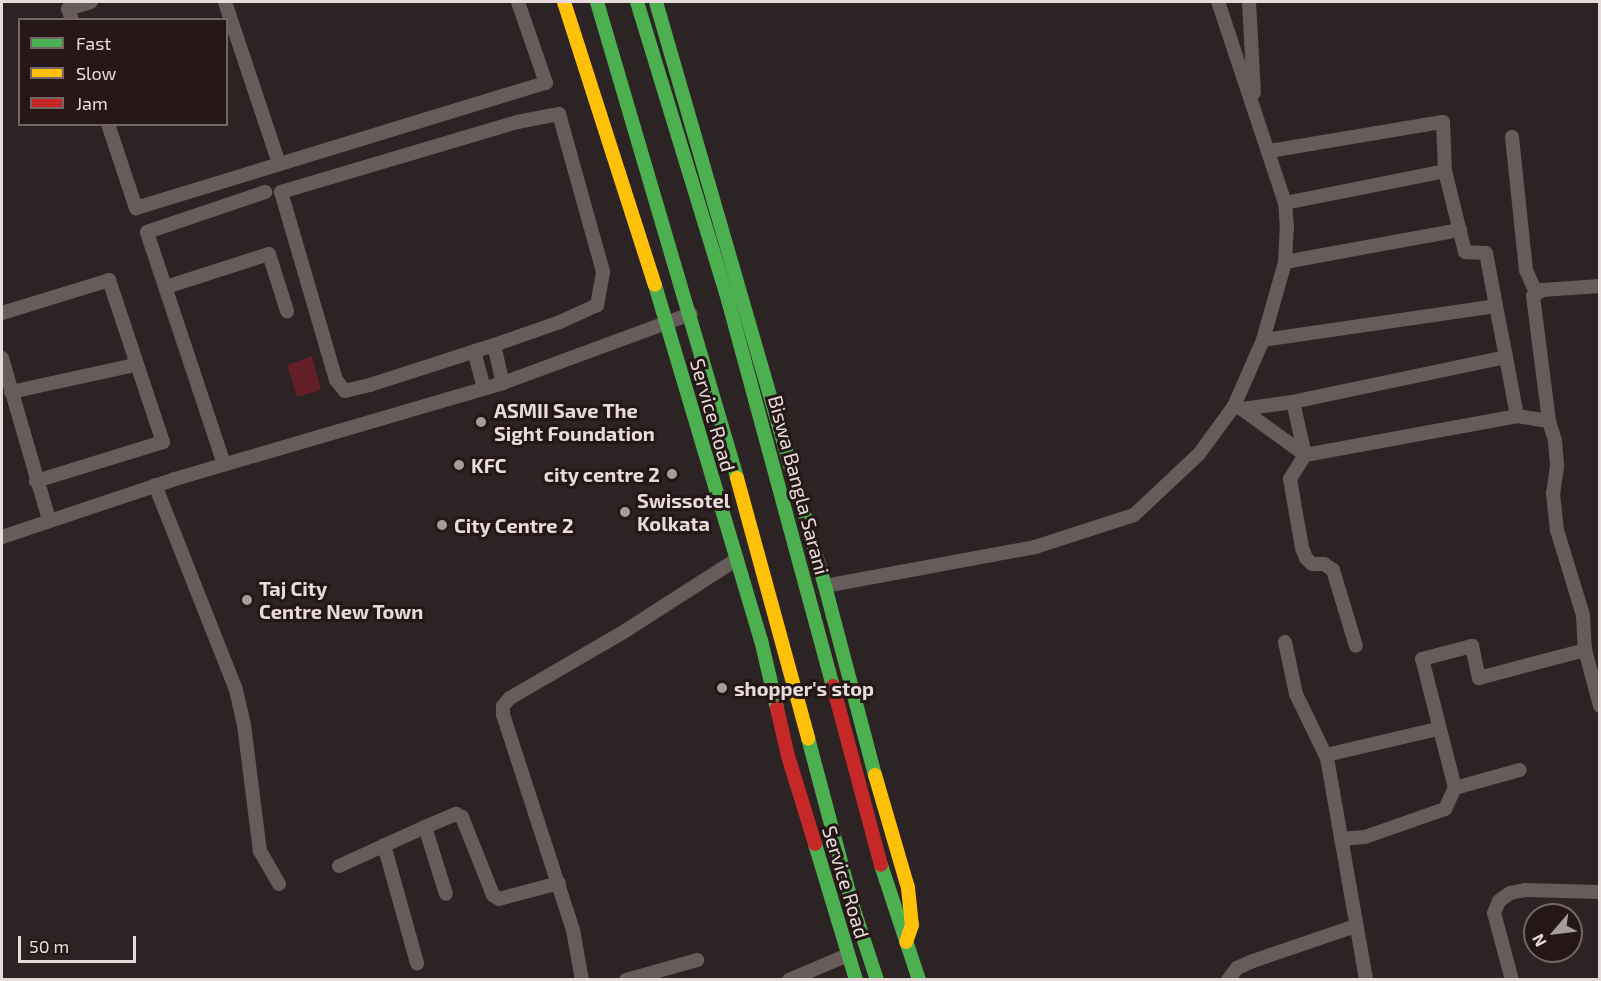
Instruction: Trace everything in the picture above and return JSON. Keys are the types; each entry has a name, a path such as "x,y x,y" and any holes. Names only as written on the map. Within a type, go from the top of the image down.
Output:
{"main road":[{"name":"Service Road","path":"564,2 609,135 761,640 788,756 856,980"},
{"path":"597,2 691,314 785,647 853,907 877,980"},
{"name":"Biswa Bangla Sarani","path":"637,2 728,300 882,867 919,980"},
{"path":"656,2 825,586 866,746 908,888 912,925 906,942"}],"street":[{"path":"71,18 68,9 91,2"},
{"path":"225,2 279,163"},
{"path":"109,126 136,208 546,82 518,2"},
{"path":"825,586 1035,546 1134,515 1199,454 1238,407 1263,340 1285,262 1287,229 1285,203 1218,2"},
{"path":"1249,2 1255,110"},
{"path":"559,114 603,272 597,305 560,322 494,345 345,391 336,380 281,192 506,125 559,114"},
{"path":"1269,151 1443,122 1445,171 1465,252 1486,253 1517,416"},
{"path":"1512,137 1526,270 1536,292 1532,301 1533,317 1556,449 1553,493 1557,530 1583,615 1585,650 1599,706"},
{"path":"1285,203 1445,171"},
{"path":"224,464 147,232 265,192"},
{"path":"1285,262 1460,230"},
{"path":"166,287 269,254 287,311"},
{"path":"2,313 109,280 135,365 163,442 36,481"},
{"path":"1536,292 1599,286"},
{"path":"1263,340 1496,306"},
{"path":"2,537 155,485 504,383 691,314"},
{"path":"494,345 504,383"},
{"path":"474,351 484,388"},
{"path":"1238,407 1293,402 1506,357"},
{"path":"2,358 49,520"},
{"path":"11,393 135,365"},
{"path":"1293,402 1305,455 1290,479 1302,548 1306,558 1312,564 1324,564 1333,570 1356,646"},
{"path":"1238,407 1305,455 1517,416 1550,421"},
{"path":"155,485 236,690 244,725 260,851 279,884"},
{"path":"582,980 573,930 503,715 503,706 510,698 625,631 737,560"},
{"path":"1285,642 1296,694 1326,755 1366,980"},
{"path":"1341,839 1365,837 1444,809 1455,788 1438,729 1422,659 1472,646 1479,678 1585,650"},
{"path":"1326,755 1438,729"},
{"path":"1455,788 1520,770"},
{"path":"339,866 456,814 462,817 493,895 499,899 559,883"},
{"path":"425,827 446,894"},
{"path":"384,845 417,963"},
{"path":"1512,980 1494,913 1499,901 1510,893 1525,890 1599,892"},
{"path":"1228,980 1237,968 1253,961 1356,926"},
{"path":"789,980 848,955"},
{"path":"626,980 697,960"}],"shaded area":[{"path":"312,356 321,390 297,397 287,365"}],"traffic: fast":[{"path":"597,2 737,478"},
{"path":"637,2 728,300 833,686"},
{"path":"656,2 825,586 875,775"},
{"path":"655,285 761,640 777,708"},
{"path":"808,738 853,907 877,980"},
{"path":"815,844 856,980"},
{"path":"881,865 919,980"}],"traffic: slow":[{"path":"564,2 655,285"},
{"path":"737,478 808,738"},
{"path":"875,775 908,888 912,925 906,942"}],"traffic: jam":[{"path":"833,686 881,865"},
{"path":"777,708 788,756 815,844"}],"place":[{"name":"ASMII Save The Sight Foundation","path":"481,422"},
{"name":"KFC","path":"459,465"},
{"name":"city centre 2","path":"672,474"},
{"name":"Swissotel Kolkata","path":"625,512"},
{"name":"City Centre 2","path":"442,525"},
{"name":"Taj City Centre New Town","path":"247,600"},
{"name":"shopper's stop","path":"722,688"}]}
